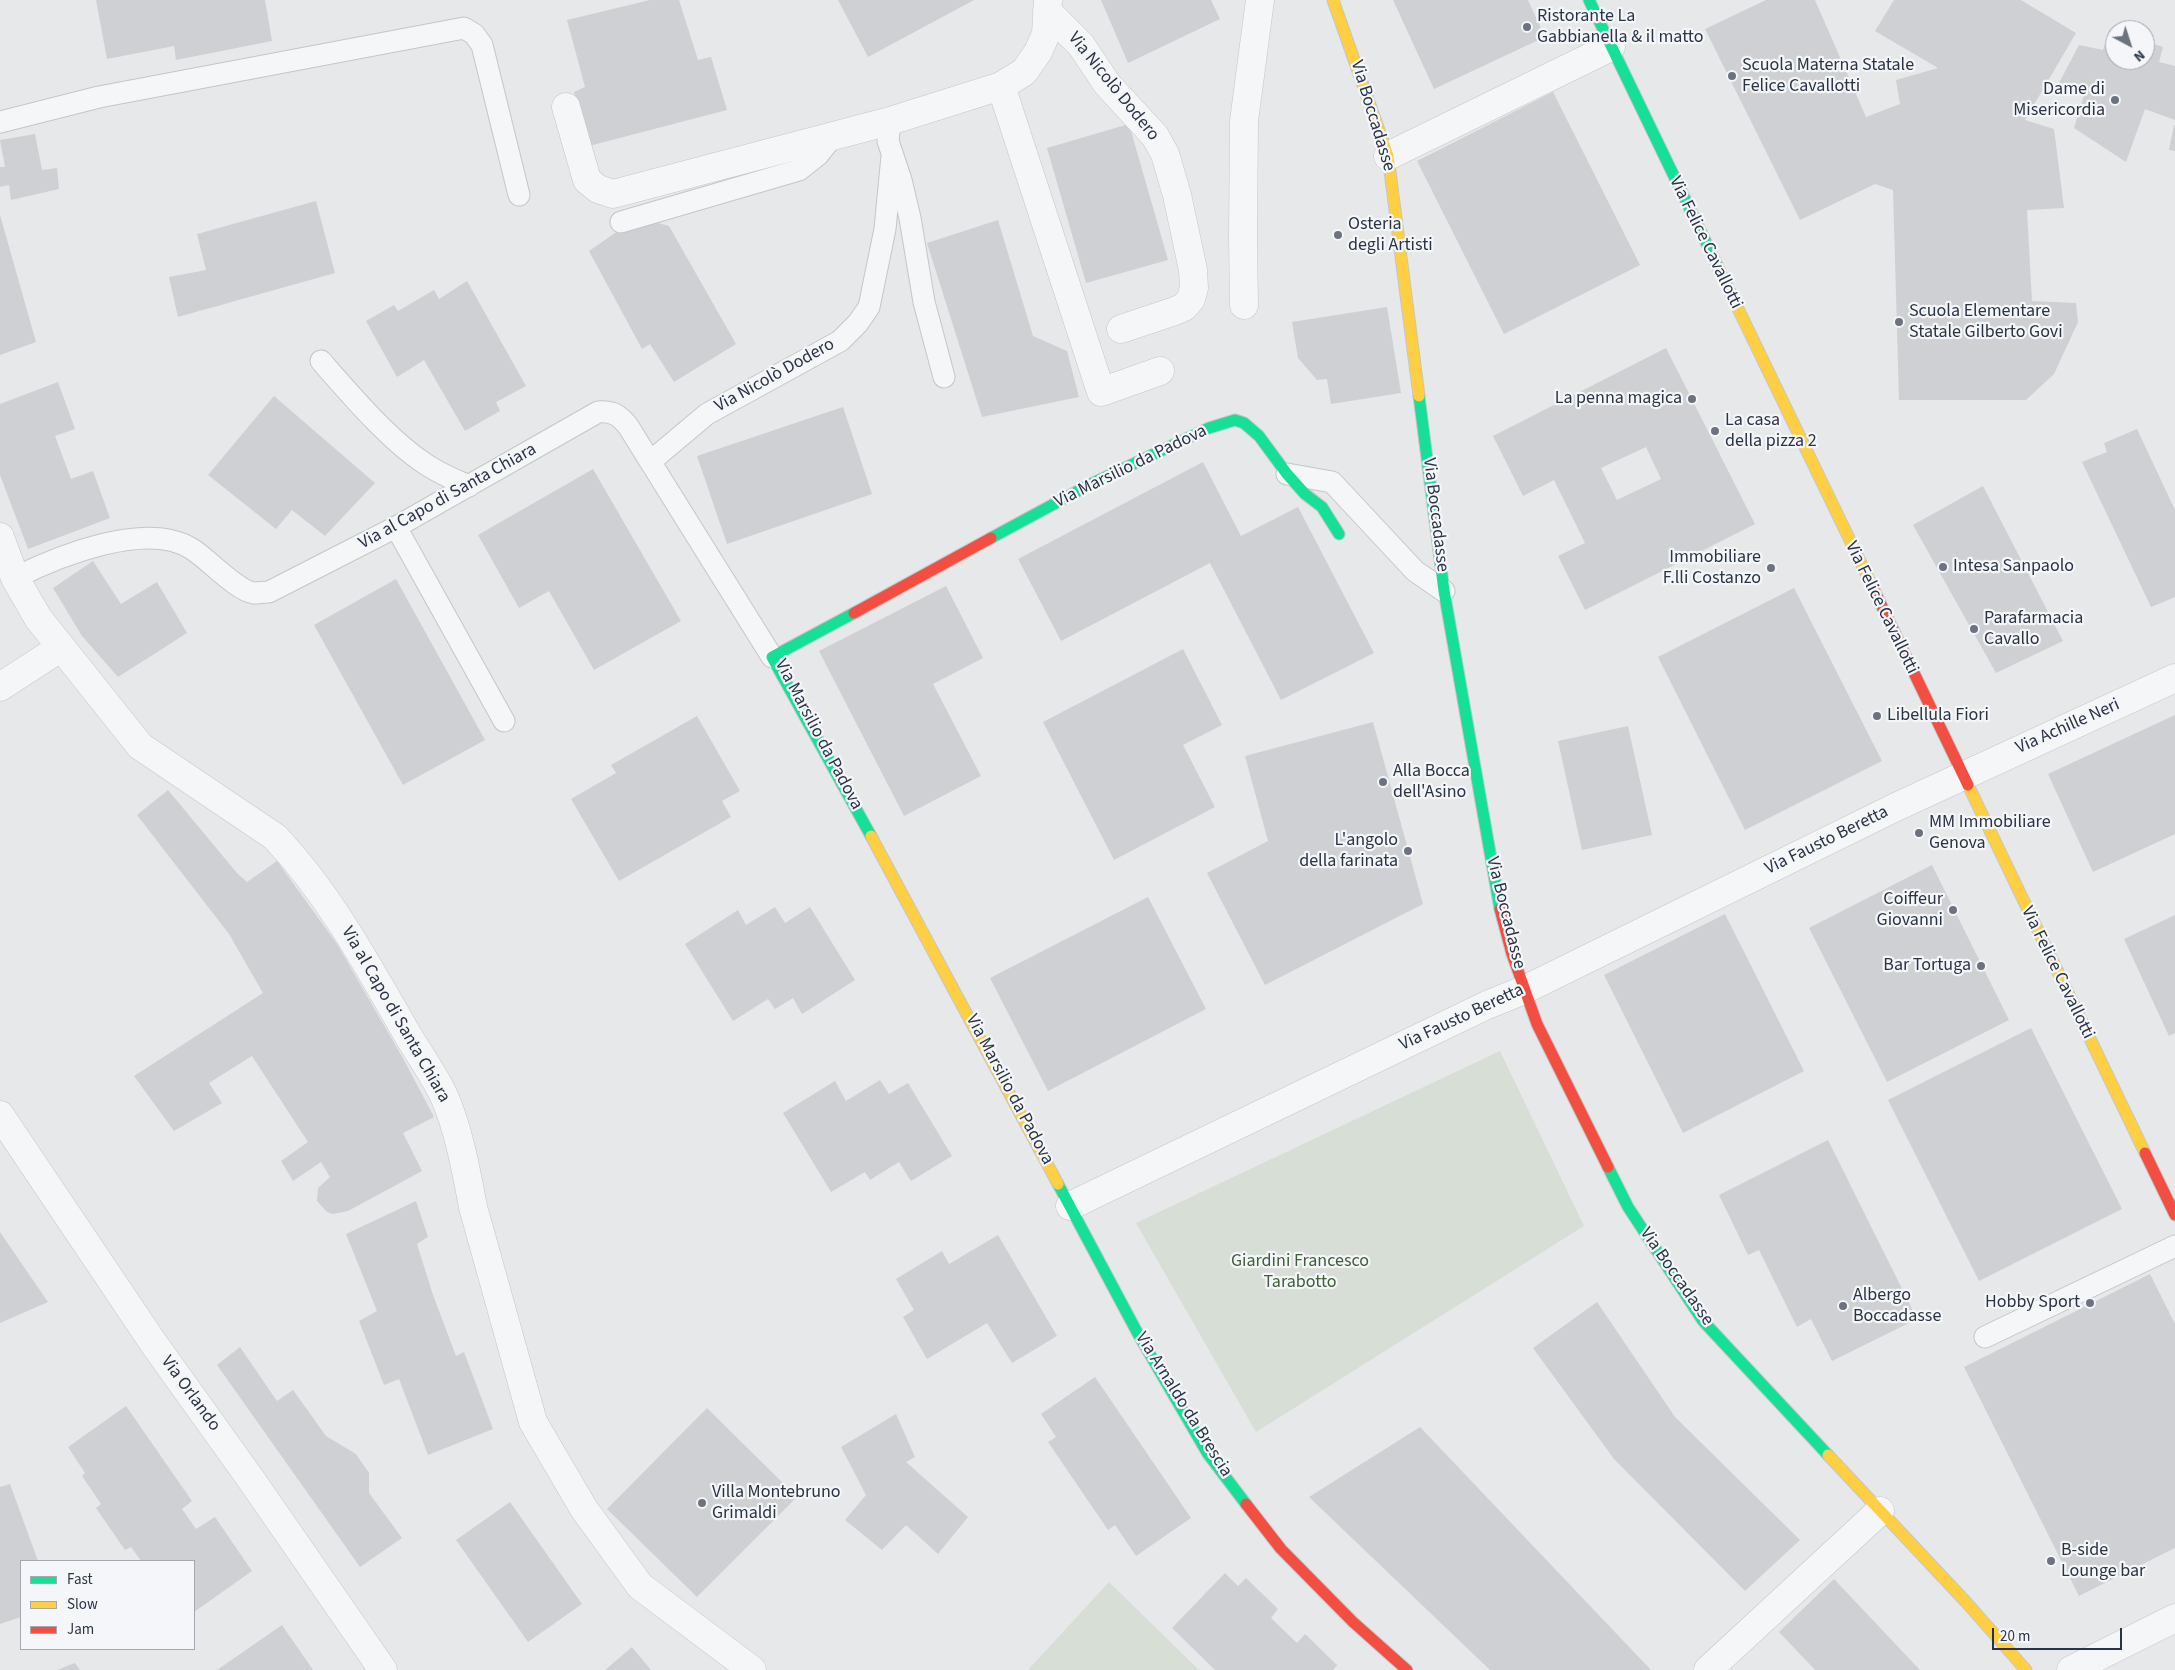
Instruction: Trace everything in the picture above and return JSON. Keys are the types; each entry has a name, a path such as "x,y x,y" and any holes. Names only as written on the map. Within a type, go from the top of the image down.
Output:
{"street":[{"path":"1244,305 1242,238 1244,121 1260,0"},
{"name":"Via Boccadasse","path":"1333,0 1388,156 1444,591 1498,904 1524,990 1537,1024 1628,1207 1703,1321 2026,1670"},
{"name":"Via Felice Cavallotti","path":"1589,0 1961,776 2175,1215"},
{"name":"Via Nicolò Dodero","path":"566,107 587,180 598,189 613,194 890,121 1001,86 1024,72 1038,52 1046,34 1048,5"},
{"name":"Via Nicolò Dodero","path":"1048,5 1081,45 1106,84 1155,136 1165,154 1193,270 1194,288 1191,299 1184,307 1121,329"},
{"path":"1388,156 1611,47"},
{"path":"1001,86 1101,392 1160,371"},
{"name":"Via Marsilio da Padova","path":"1070,1206 904,894 772,657 1091,484 1209,428 1234,420 1244,423 1259,436 1287,474 1306,494 1322,507 1339,534"},
{"name":"Via al Capo di Santa Chiara","path":"0,537 15,578 38,618 140,746 275,837 292,855 346,928 438,1083 450,1111 467,1172 473,1207 533,1422 584,1509 640,1586 752,1670"},
{"path":"0,687 60,648"},
{"name":"Via Achille Neri","path":"1961,776 2175,678"},
{"name":"Via Fausto Beretta","path":"1070,1206 1487,1004 1524,990 1961,776"},
{"name":"Via Orlando","path":"0,1115 154,1344 250,1478 383,1670"},
{"name":"Via Arnaldo da Brescia","path":"1070,1206 1137,1332 1208,1454 1281,1549 1353,1622 1407,1670"},
{"path":"1708,1670 1880,1511"},
{"path":"2070,1670 2175,1618"}],"lane":[{"path":"0,122 99,97 464,28 474,34 482,45 519,195"},
{"name":"Via Nicolò Dodero","path":"890,121 888,141 908,208 924,302 944,377"},
{"path":"621,222 799,170 818,155 834,135"},
{"name":"Via Nicolò Dodero","path":"650,461 707,414 840,341 858,323 869,307 885,229 892,156"},
{"path":"321,361 359,404 406,449 444,475 469,486"},
{"name":"Via al Capo di Santa Chiara","path":"15,578 47,561 121,540 158,537 191,548 242,588 253,593 269,592 396,527 598,412 608,412 619,415 650,461 772,657"},
{"path":"1287,474 1332,482 1414,571 1444,591"},
{"path":"396,527 504,720"},
{"path":"1986,1337 2175,1246"}],"green space":[{"name":"Giardini Francesco Tarabotto","path":"1500,1051 1584,1226 1256,1432 1136,1223"},
{"path":"1109,1582 1199,1670 1028,1670"}],"building":[{"path":"96,0 265,0 272,41 176,60 174,46 107,59"},
{"path":"650,0 679,0 698,60 711,57 727,110 589,146 574,92 585,87 567,20"},
{"path":"838,0 974,0 868,57"},
{"path":"1101,0 1211,0 1220,19 1128,63"},
{"path":"1393,0 1528,0 1545,37 1434,89"},
{"path":"1766,0 1815,0 1866,117 1900,104 1896,80 1938,68 1875,31 1894,0 2021,0 2076,33 2025,120 2054,129 2064,208 2027,210 2032,301 2076,303 2078,322 2054,374 2026,400 1899,400 1893,190 1875,184 1800,220 1705,29"},
{"name":"Dame di Misericordia","path":"2105,44 2105,70 2155,70 2155,44 2163,47 2159,62 2175,66 2175,120 2145,109 2126,162 2074,128 2085,92 2059,83 2079,45 2103,50"},
{"path":"1553,92 1640,265 1504,334 1417,161"},
{"path":"1129,124 1168,260 1086,283 1047,148"},
{"path":"2175,125 2175,151 2169,150"},
{"path":"35,134 42,170 57,168 59,189 11,200 9,185 0,187 0,167 5,167 0,140"},
{"path":"316,201 335,273 178,317 169,277 206,270 197,234"},
{"path":"0,215 36,342 0,355"},
{"path":"998,220 1033,336 1067,351 1079,397 982,417 927,243"},
{"path":"658,223 669,226 736,344 674,382 650,344 642,349 589,251 621,229"},
{"path":"467,281 526,386 496,402 500,411 465,431 424,360 397,377 366,321 394,305 398,311 434,290 439,299"},
{"path":"1387,307 1401,393 1331,404 1327,379 1317,380 1298,358 1292,322"},
{"path":"1666,348 1755,524 1585,610 1558,556 1585,543 1554,480 1523,496 1493,436","holes":["1646,447 1661,479 1617,500 1601,468"]},
{"path":"58,382 75,429 55,436 71,479 93,471 110,518 28,549 0,475 0,404"},
{"path":"274,396 375,483 325,536 292,510 276,529 208,475"},
{"path":"843,407 872,494 727,544 697,456"},
{"path":"2137,429 2175,510 2175,597 2151,607 2082,462 2107,452 2104,443"},
{"path":"1203,462 1241,536 1298,507 1374,653 1281,700 1210,563 1061,641 1018,559"},
{"path":"593,469 681,621 594,670 549,591 519,608 478,535"},
{"path":"1983,486 2063,641 1996,673 1913,525"},
{"path":"93,561 121,604 157,582 187,633 118,677 82,636 53,588"},
{"path":"396,579 485,740 403,785 314,625"},
{"path":"946,586 983,658 933,684 981,776 904,816 819,651"},
{"path":"1794,588 1882,761 1745,830 1658,657"},
{"path":"1183,649 1222,725 1183,745 1215,807 1114,860 1043,722"},
{"path":"2175,715 2175,834 2093,872 2048,774"},
{"path":"697,716 740,791 722,801 731,817 619,881 571,799 616,773 611,765"},
{"path":"1373,722 1423,904 1265,985 1207,873 1268,841 1245,756"},
{"path":"1628,726 1652,835 1582,850 1558,741"},
{"path":"168,790 237,873 247,882 277,861 337,944 404,1060 434,1117 403,1133 422,1171 348,1211 333,1214 327,1212 317,1201 318,1188 330,1177 321,1162 293,1181 281,1161 308,1142 252,1056 209,1083 222,1103 174,1131 134,1076 263,993 229,934 137,815"},
{"path":"1932,865 2009,1020 1887,1082 1809,928"},
{"path":"1148,897 1206,1009 1048,1091 990,978"},
{"path":"775,907 785,923 810,907 855,980 802,1014 793,998 775,1009 768,999 733,1021 685,944 738,910 746,925"},
{"path":"1725,914 1804,1071 1683,1133 1604,975"},
{"path":"2175,915 2175,1033 2169,1036 2124,939"},
{"path":"2031,1028 2122,1209 1979,1281 1888,1100"},
{"path":"880,1080 889,1094 908,1083 952,1156 911,1181 899,1162 870,1180 865,1172 831,1192 783,1113 835,1081 846,1101"},
{"path":"1828,1140 1917,1319 1832,1361 1811,1319 1797,1327 1759,1250 1748,1255 1719,1195"},
{"path":"416,1201 428,1237 417,1244 433,1295 456,1356 464,1352 493,1429 428,1455 399,1379 384,1385 359,1321 377,1311 346,1234"},
{"path":"0,1232 48,1302 0,1323"},
{"path":"998,1235 1057,1336 1012,1363 987,1323 927,1359 903,1317 914,1310 896,1279 942,1251 949,1264"},
{"path":"2150,1274 2175,1324 2175,1548 2079,1596 1964,1367"},
{"path":"1597,1302 1675,1417 1800,1540 1745,1591 1614,1459 1533,1348"},
{"path":"240,1347 277,1401 293,1390 326,1436 356,1454 369,1473 369,1493 402,1538 360,1567 217,1365"},
{"path":"1095,1377 1191,1518 1136,1556 1115,1525 1108,1530 1048,1442 1056,1437 1041,1414"},
{"path":"126,1406 192,1501 182,1509 196,1529 215,1517 252,1571 195,1611 195,1560 140,1560 131,1547 125,1550 96,1508 101,1504 82,1476 85,1473 68,1447"},
{"name":"Villa Montebruno Grimaldi","path":"707,1408 797,1497 697,1597 607,1509"},
{"path":"896,1414 915,1457 906,1462 968,1517 938,1554 906,1525 882,1550 845,1520 866,1495 841,1447"},
{"path":"1420,1427 1651,1670 1490,1670 1309,1497"},
{"path":"10,1484 38,1560 20,1560 20,1617 0,1624 0,1487"},
{"path":"510,1502 582,1604 528,1642 456,1540"},
{"path":"1225,1573 1238,1586 1246,1578 1278,1609 1271,1618 1297,1643 1305,1634 1337,1665 1333,1670 1215,1670 1172,1628"},
{"path":"1834,1579 1920,1670 1815,1670 1779,1632"},
{"path":"282,1625 313,1670 217,1670"},
{"path":"632,1647 651,1670 605,1670"},
{"path":"75,1663 80,1670 57,1670"}],"traffic: fast":[{"path":"1589,0 1729,290"},
{"path":"1419,396 1444,591 1500,909"},
{"path":"991,538 1091,484 1209,428 1235,420 1244,423 1259,436 1287,474 1305,494 1322,507 1339,534"},
{"path":"854,613 772,657 871,836"},
{"path":"1608,1167 1628,1207 1703,1321 1828,1455"},
{"path":"1058,1184 1137,1332 1208,1454 1246,1504"}],"traffic: slow":[{"path":"1333,0 1388,156 1419,396"},
{"path":"1729,290 1874,590"},
{"path":"1968,785 2145,1153"},
{"path":"871,836 1058,1184"},
{"path":"1828,1455 1966,1602 2026,1670"}],"traffic: jam":[{"path":"854,613 991,538"},
{"path":"1874,590 1968,785"},
{"path":"1500,909 1512,954 1537,1024 1608,1167"},
{"path":"2145,1153 2175,1215"},
{"path":"1246,1504 1281,1549 1353,1622 1407,1670"}],"place":[{"name":"Ristorante La Gabbianella & il matto","path":"1527,27"},
{"name":"Scuola Materna Statale Felice Cavallotti","path":"1732,76"},
{"name":"Dame di Misericordia","path":"2115,100"},
{"name":"Osteria degli Artisti","path":"1338,235"},
{"name":"Scuola Elementare Statale Gilberto Govi","path":"1899,322"},
{"name":"La penna magica","path":"1692,399"},
{"name":"La casa della pizza 2","path":"1715,431"},
{"name":"Intesa Sanpaolo","path":"1943,567"},
{"name":"Immobiliare F.lli Costanzo","path":"1771,568"},
{"name":"Parafarmacia Cavallo","path":"1974,629"},
{"name":"Libellula Fiori","path":"1877,716"},
{"name":"Alla Bocca dell'Asino","path":"1383,782"},
{"name":"MM Immobiliare Genova","path":"1919,833"},
{"name":"L'angolo della farinata","path":"1408,851"},
{"name":"Coiffeur Giovanni","path":"1953,910"},
{"name":"Bar Tortuga","path":"1981,966"},
{"name":"Hobby Sport","path":"2090,1303"},
{"name":"Albergo Boccadasse","path":"1843,1306"},
{"name":"Villa Montebruno Grimaldi","path":"702,1503"},
{"name":"B-side Lounge bar","path":"2051,1561"}]}
